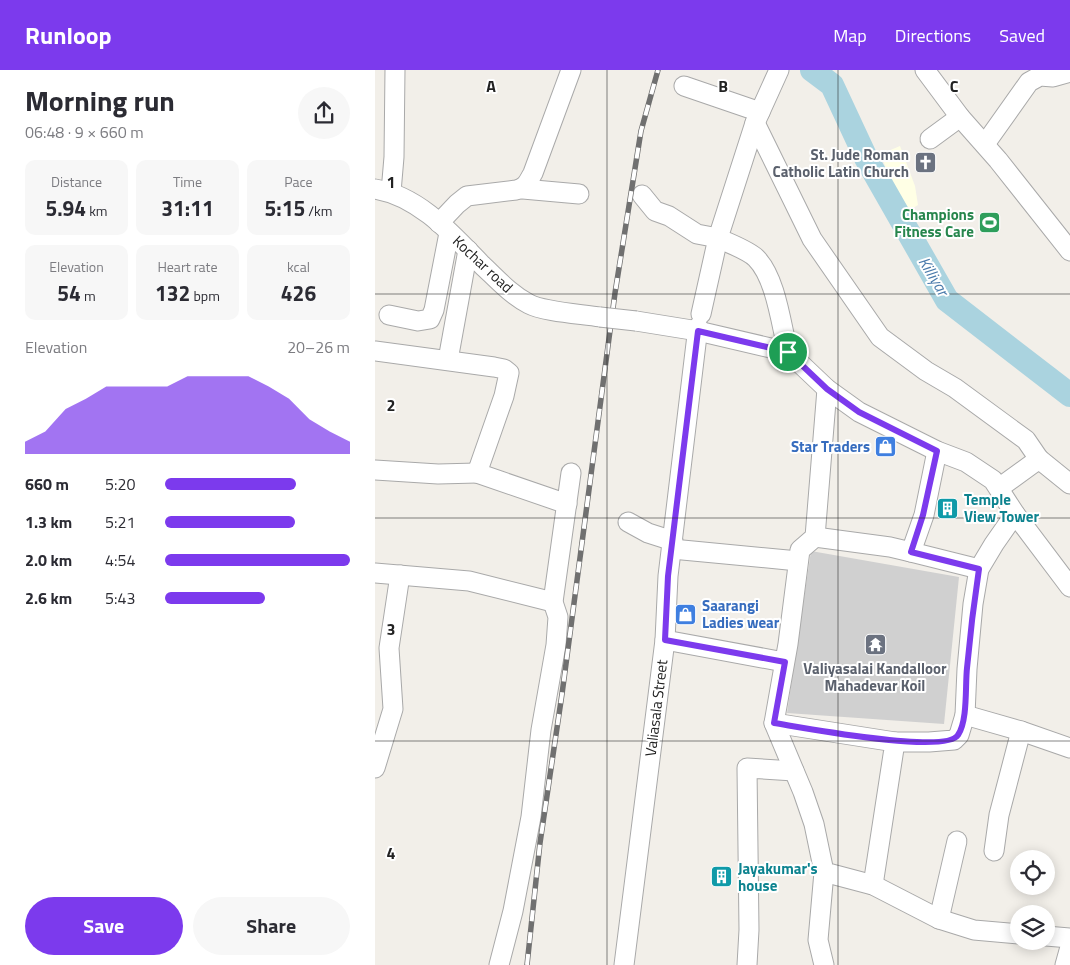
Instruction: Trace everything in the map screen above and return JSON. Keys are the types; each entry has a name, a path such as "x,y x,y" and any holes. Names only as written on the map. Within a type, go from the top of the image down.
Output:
{"street":[{"path":"383,190 394,157 395,70"},
{"path":"523,189 533,173 571,70"},
{"name":"Valiasala Street","path":"624,965 665,640 672,545 699,324 718,238 757,118 779,71"},
{"path":"929,72 960,117 985,144 1070,251"},
{"path":"985,144 1029,82 1040,76 1053,77 1070,72"},
{"path":"684,86 757,118 812,239 880,337 1027,440 1039,459 1070,484"},
{"path":"930,139 960,117"},
{"path":"389,315 418,321 430,319 434,310 444,228 457,204 467,196 523,189 579,194"},
{"name":"Kochar road","path":"383,190 415,205 444,228 511,293 531,305 572,314 636,321 699,324 788,352"},
{"path":"642,195 655,211 669,216 697,234 718,238 755,257 773,289 788,352 827,389 859,412 937,451 966,462 993,480 1015,514 1070,587"},
{"path":"448,360 468,250"},
{"path":"375,351 494,367 504,369 509,373 504,396 477,473"},
{"path":"824,965 818,940 824,872 814,824 803,792 774,723 785,662 800,550 815,537 827,389"},
{"path":"911,552 923,515 937,451"},
{"path":"999,488 1039,459"},
{"path":"375,470 438,474 477,473 567,504"},
{"path":"499,965 513,911 531,817 541,730 555,646 558,616 553,602 571,473"},
{"path":"774,723 895,742 954,740 959,735 965,715 967,660 979,569 1015,514"},
{"path":"628,522 672,545 799,561"},
{"path":"815,537 890,547 979,569"},
{"path":"375,573 469,581 553,602"},
{"path":"375,768 393,710 389,648 400,575"},
{"path":"665,640 785,662"},
{"path":"965,715 1021,731 1070,748"},
{"path":"994,851 999,815 1021,731"},
{"path":"873,885 895,742"},
{"path":"747,965 749,930 747,768 794,771"},
{"path":"939,919 957,841"},
{"path":"824,872 873,885 939,919 974,930 1010,933"},
{"path":"1055,937 1070,938"},
{"path":"1065,965 1070,947"}],"shaded area":[{"path":"900,146 915,186 918,205 910,210 901,212 881,154"},
{"name":"Valiyasalai Kandalloor Mahadevar Koil","path":"811,551 959,577 944,724 787,713"}],"waterway":[{"name":"Killiyar","path":"812,70 832,85 866,158 947,300 1070,395"}],"railway":[{"path":"527,965 540,843 562,694 615,293 641,131 658,70"}],"place":[{"name":"St. Jude Roman Catholic Latin Church","path":"925,163"},
{"name":"Champions Fitness Care","path":"990,223"},
{"name":"Star Traders","path":"886,446"},
{"name":"Temple View Tower","path":"948,508"},
{"name":"Saarangi Ladies wear","path":"686,614"},
{"name":"Valiyasalai Kandalloor Mahadevar Koil","path":"875,645"},
{"name":"Jayakumar's house","path":"722,877"}],"route":[{"path":"698,331 788,352 827,389 859,412 937,451 923,515 911,552 979,569 973,604 965,715 959,735 954,740 895,742 774,723 785,662 665,640 668,576 698,331"}]}
